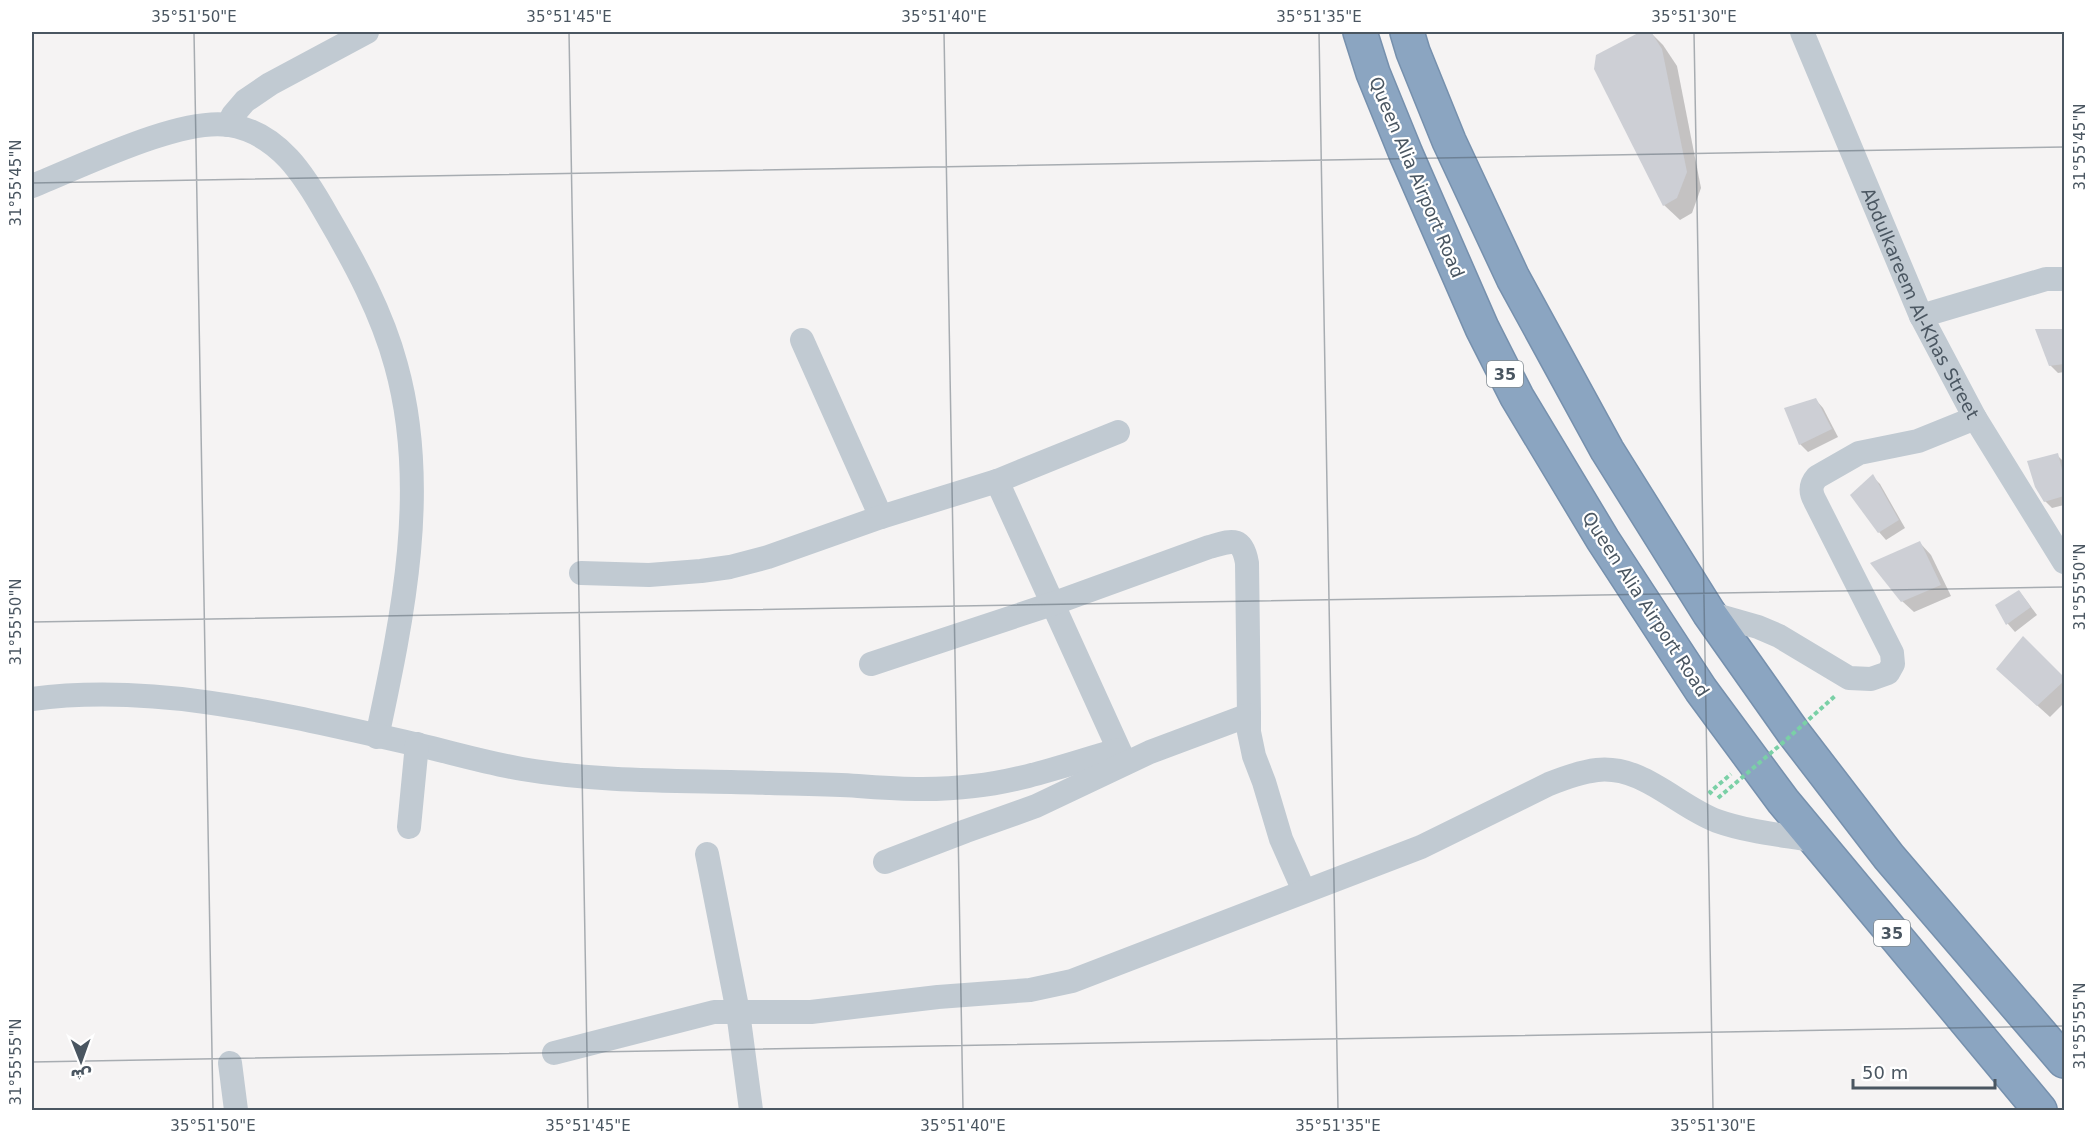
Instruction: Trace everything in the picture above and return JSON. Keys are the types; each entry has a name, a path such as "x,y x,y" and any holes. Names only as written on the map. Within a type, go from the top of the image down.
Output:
{"highway":[{"name":"Queen Alia Airport Road","path":"1360,32 1373,73 1482,328 1517,397 1639,597 1701,690 1777,792 2040,1110"},
{"name":"35","path":"1407,32 1449,141 1513,278 1607,450 1709,613 1793,732 1889,857 2064,1061"}],"street":[{"path":"228,125 244,101 270,84 367,32"},
{"name":"Abdulkareem Al-Khas Street","path":"1803,32 1921,316 1975,418 2064,562"},
{"path":"32,186 153,137 199,126 228,125 259,133 286,153 314,192 366,287 396,365 405,408 412,500 408,561 399,632 377,737"},
{"path":"1921,316 2046,279 2064,279"},
{"path":"802,340 881,517"},
{"path":"1709,613 1768,631 1849,678 1871,679 1888,673 1893,664 1892,653 1815,501 1811,490 1812,483 1817,477 1859,453 1918,441 1975,418"},
{"path":"581,573 649,575 730,567 768,557 881,517 997,481 1118,432"},
{"path":"997,481 1121,756"},
{"path":"871,664 1052,604 1209,547 1229,542 1240,543 1244,548 1247,562 1249,732 1254,756 1281,839 1304,891"},
{"path":"1740,659 1743,645 1768,631"},
{"path":"32,699 96,694 148,696 263,712 417,744 521,769 613,779 680,779 921,790 1002,782 1121,756 1150,752 1249,715"},
{"path":"409,827 417,744"},
{"path":"885,862 1036,807 1121,756"},
{"path":"554,1053 707,1014 812,1012 1052,986 1094,974 1421,847 1549,784 1583,772 1599,770 1626,773 1642,779 1715,820 1816,841"},
{"path":"1765,832 1777,792"},
{"path":"707,854 738,1012 751,1110"},
{"path":"230,1063 236,1110"}],"path":[{"path":"1741,784 1732,773 1710,792 1718,798 1786,740 1834,696"}],"building":[{"path":"1640,32 1651,32 1662,49 1687,172 1677,198 1663,206 1594,69 1596,55"},
{"path":"2035,329 2064,329 2064,364 2049,366"},
{"path":"1816,398 1832,429 1799,445 1784,408"},
{"path":"2058,453 2064,478 2064,496 2044,502 2035,487 2027,461"},
{"path":"1873,474 1899,520 1878,533 1850,495"},
{"path":"1920,541 1941,585 1901,602 1870,563"},
{"path":"2019,590 2031,607 2006,625 1995,605"},
{"path":"2023,636 2064,677 2064,681 2037,706 1996,669"}]}
